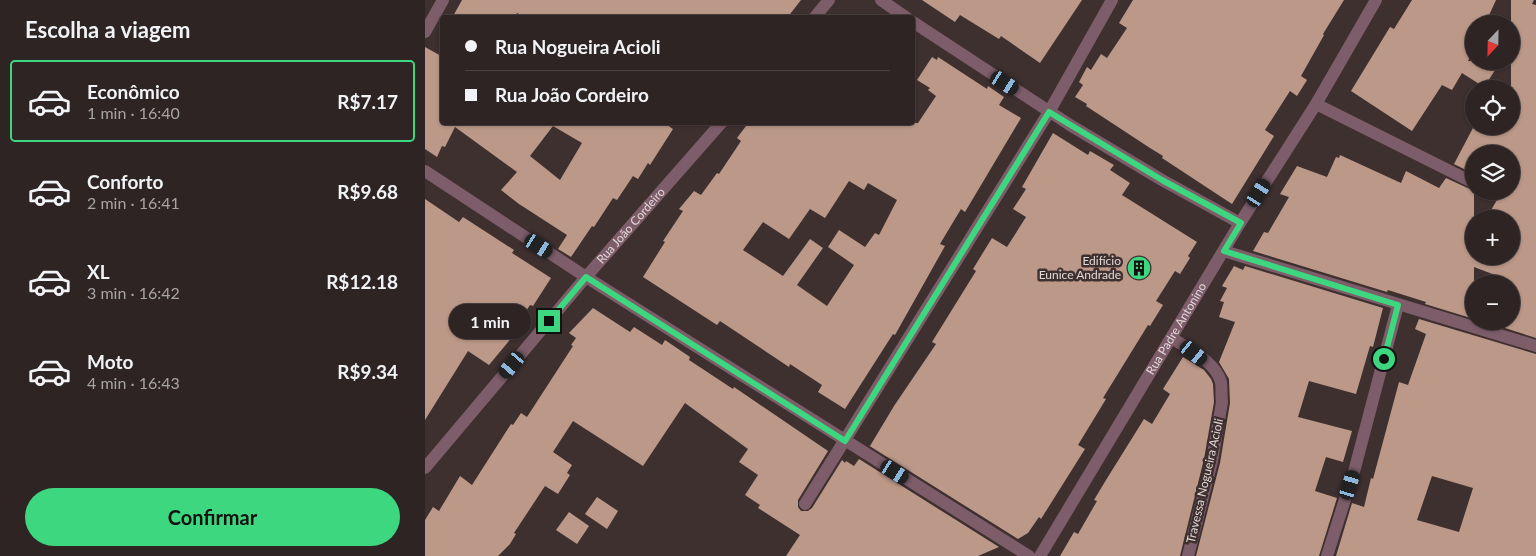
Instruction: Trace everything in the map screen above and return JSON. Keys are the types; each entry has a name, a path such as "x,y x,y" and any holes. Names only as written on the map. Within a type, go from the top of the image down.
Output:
{"street":[{"path":"425,32 443,0"},
{"path":"816,15 829,0"},
{"path":"881,0 903,15"},
{"path":"805,504 1049,112 1112,0"},
{"name":"Rua Padre Antonino","path":"1040,556 1241,223 1316,104 1376,0"},
{"path":"915,23 1049,112 1162,180 1241,223"},
{"path":"1316,104 1465,178"},
{"name":"Rua João Cordeiro","path":"425,468 586,277 719,125"},
{"path":"425,172 586,277 1029,556"},
{"path":"1224,251 1536,346"},
{"path":"1327,556 1355,468 1398,305"},
{"name":"Travessa Nogueira Acioli","path":"1172,338 1194,353 1216,372 1221,382 1222,402 1211,461 1188,556"}],"building":[{"path":"462,0 801,0 789,15 521,15 517,13 516,15 454,15"},
{"path":"922,0 1082,0 1040,63 1001,36 999,39 960,15 955,22"},
{"path":"1133,0 1344,0 1323,34 1301,76 1307,80 1297,96 1290,91 1265,130 1274,136 1232,204 1075,97 1083,85 1079,82 1087,67 1091,70 1101,54 1107,58 1127,28 1119,23"},
{"path":"1412,0 1496,0 1489,15 1465,15 1465,70 1495,70 1489,80 1473,80 1462,73 1452,90 1442,85 1412,131 1351,91 1390,27 1394,29"},
{"path":"1511,0 1534,0 1532,4 1536,5 1536,338 1511,330 1520,330 1520,275 1495,275 1474,267 1474,275 1465,275 1465,316 1388,290 1387,292 1253,251 1264,232 1268,233 1289,197 1280,194 1297,166 1327,177 1336,157 1339,158 1340,155 1401,183 1406,171 1439,188 1446,178 1465,187 1465,200 1474,200 1474,210 1465,210 1465,265 1520,265 1520,210 1491,210 1497,200 1520,200 1520,145 1465,145 1465,170 1454,164 1469,135 1520,135 1520,80 1511,80 1511,70 1520,70 1520,15 1511,15"},
{"path":"425,47 440,55 440,125 667,125 673,129 650,165 648,163 638,179 633,176 617,200 613,198 571,257 558,249 567,235 501,190 517,172 455,127 445,147 442,146 437,157 425,149","holes":["553,126 582,143 560,180 530,156"]},
{"path":"932,57 937,60 938,57 987,89 988,86 1004,97 999,105 1021,118 965,212 961,209 940,244 945,246 895,335 893,334 845,409 818,392 822,385 790,364 789,367 720,321 717,325 643,277 665,242 663,241 683,211 679,209 694,191 701,195 717,173 719,174 741,141 737,138 747,125 915,125 936,96 928,90 930,88 917,80","holes":["849,181 864,190 868,183 897,200 879,235 875,233 865,247 839,230 828,247 854,265 827,306 797,285 823,248 810,239 783,276 743,250 763,222 789,239 810,209 825,218"]},
{"path":"1053,133 1088,155 1090,151 1114,165 1110,170 1130,183 1122,195 1197,242 1180,274 1175,271 1156,301 1163,305 1150,326 1148,325 1103,398 1106,399 1078,445 1085,449 1041,519 1039,517 1028,533 1018,539 868,445 870,446 894,406 936,344 932,342 976,271 973,269 992,238 1007,247 1026,217 1013,209 1026,189 1022,187"},
{"path":"425,199 459,222 463,217 514,250 512,253 551,278 533,306 530,305 511,334 513,336 489,365 468,351 425,420"},
{"path":"1234,266 1243,270 1245,266 1383,308 1373,347 1370,346 1356,394 1309,381 1298,417 1352,431 1343,462 1326,457 1315,491 1337,498 1319,556 1196,556 1220,463 1230,403 1229,379 1219,362 1235,322 1219,317 1224,302 1220,301 1227,288 1222,286"},
{"path":"593,308 630,332 634,327 662,345 665,340 690,357 689,360 733,389 734,387 828,451 798,500 798,507 801,511 808,511 812,508 842,460 854,466 859,459 999,547 978,556 786,556 800,535 758,508 760,505 745,495 758,475 739,462 748,449 685,403 643,466 573,421 553,452 572,465 567,473 570,475 558,494 545,486 514,533 516,534 510,544 498,556 425,556 425,520 433,507 439,511 460,476 472,485 511,424 513,425 521,413 527,417 573,346 571,345 576,338 569,333"},
{"path":"1419,319 1536,354 1536,556 1336,556 1352,503 1364,507 1399,382 1408,385 1426,334 1415,329","holes":["1432,476 1473,488 1459,532 1417,520"]},
{"path":"1183,357 1204,370 1211,379 1214,402 1204,459 1180,556 1060,556 1074,532 1078,534 1097,501 1094,500 1144,419 1152,424 1170,394 1163,389"},
{"path":"597,497 618,511 607,529 585,514"},
{"path":"569,512 589,526 577,544 556,530"}],"place":[{"name":"Edifício Eunice Andrade","path":"1139,268"}],"route":[{"path":"549,321 586,277 845,441 1049,112 1162,180 1241,223 1224,251 1398,305 1384,359"}]}
